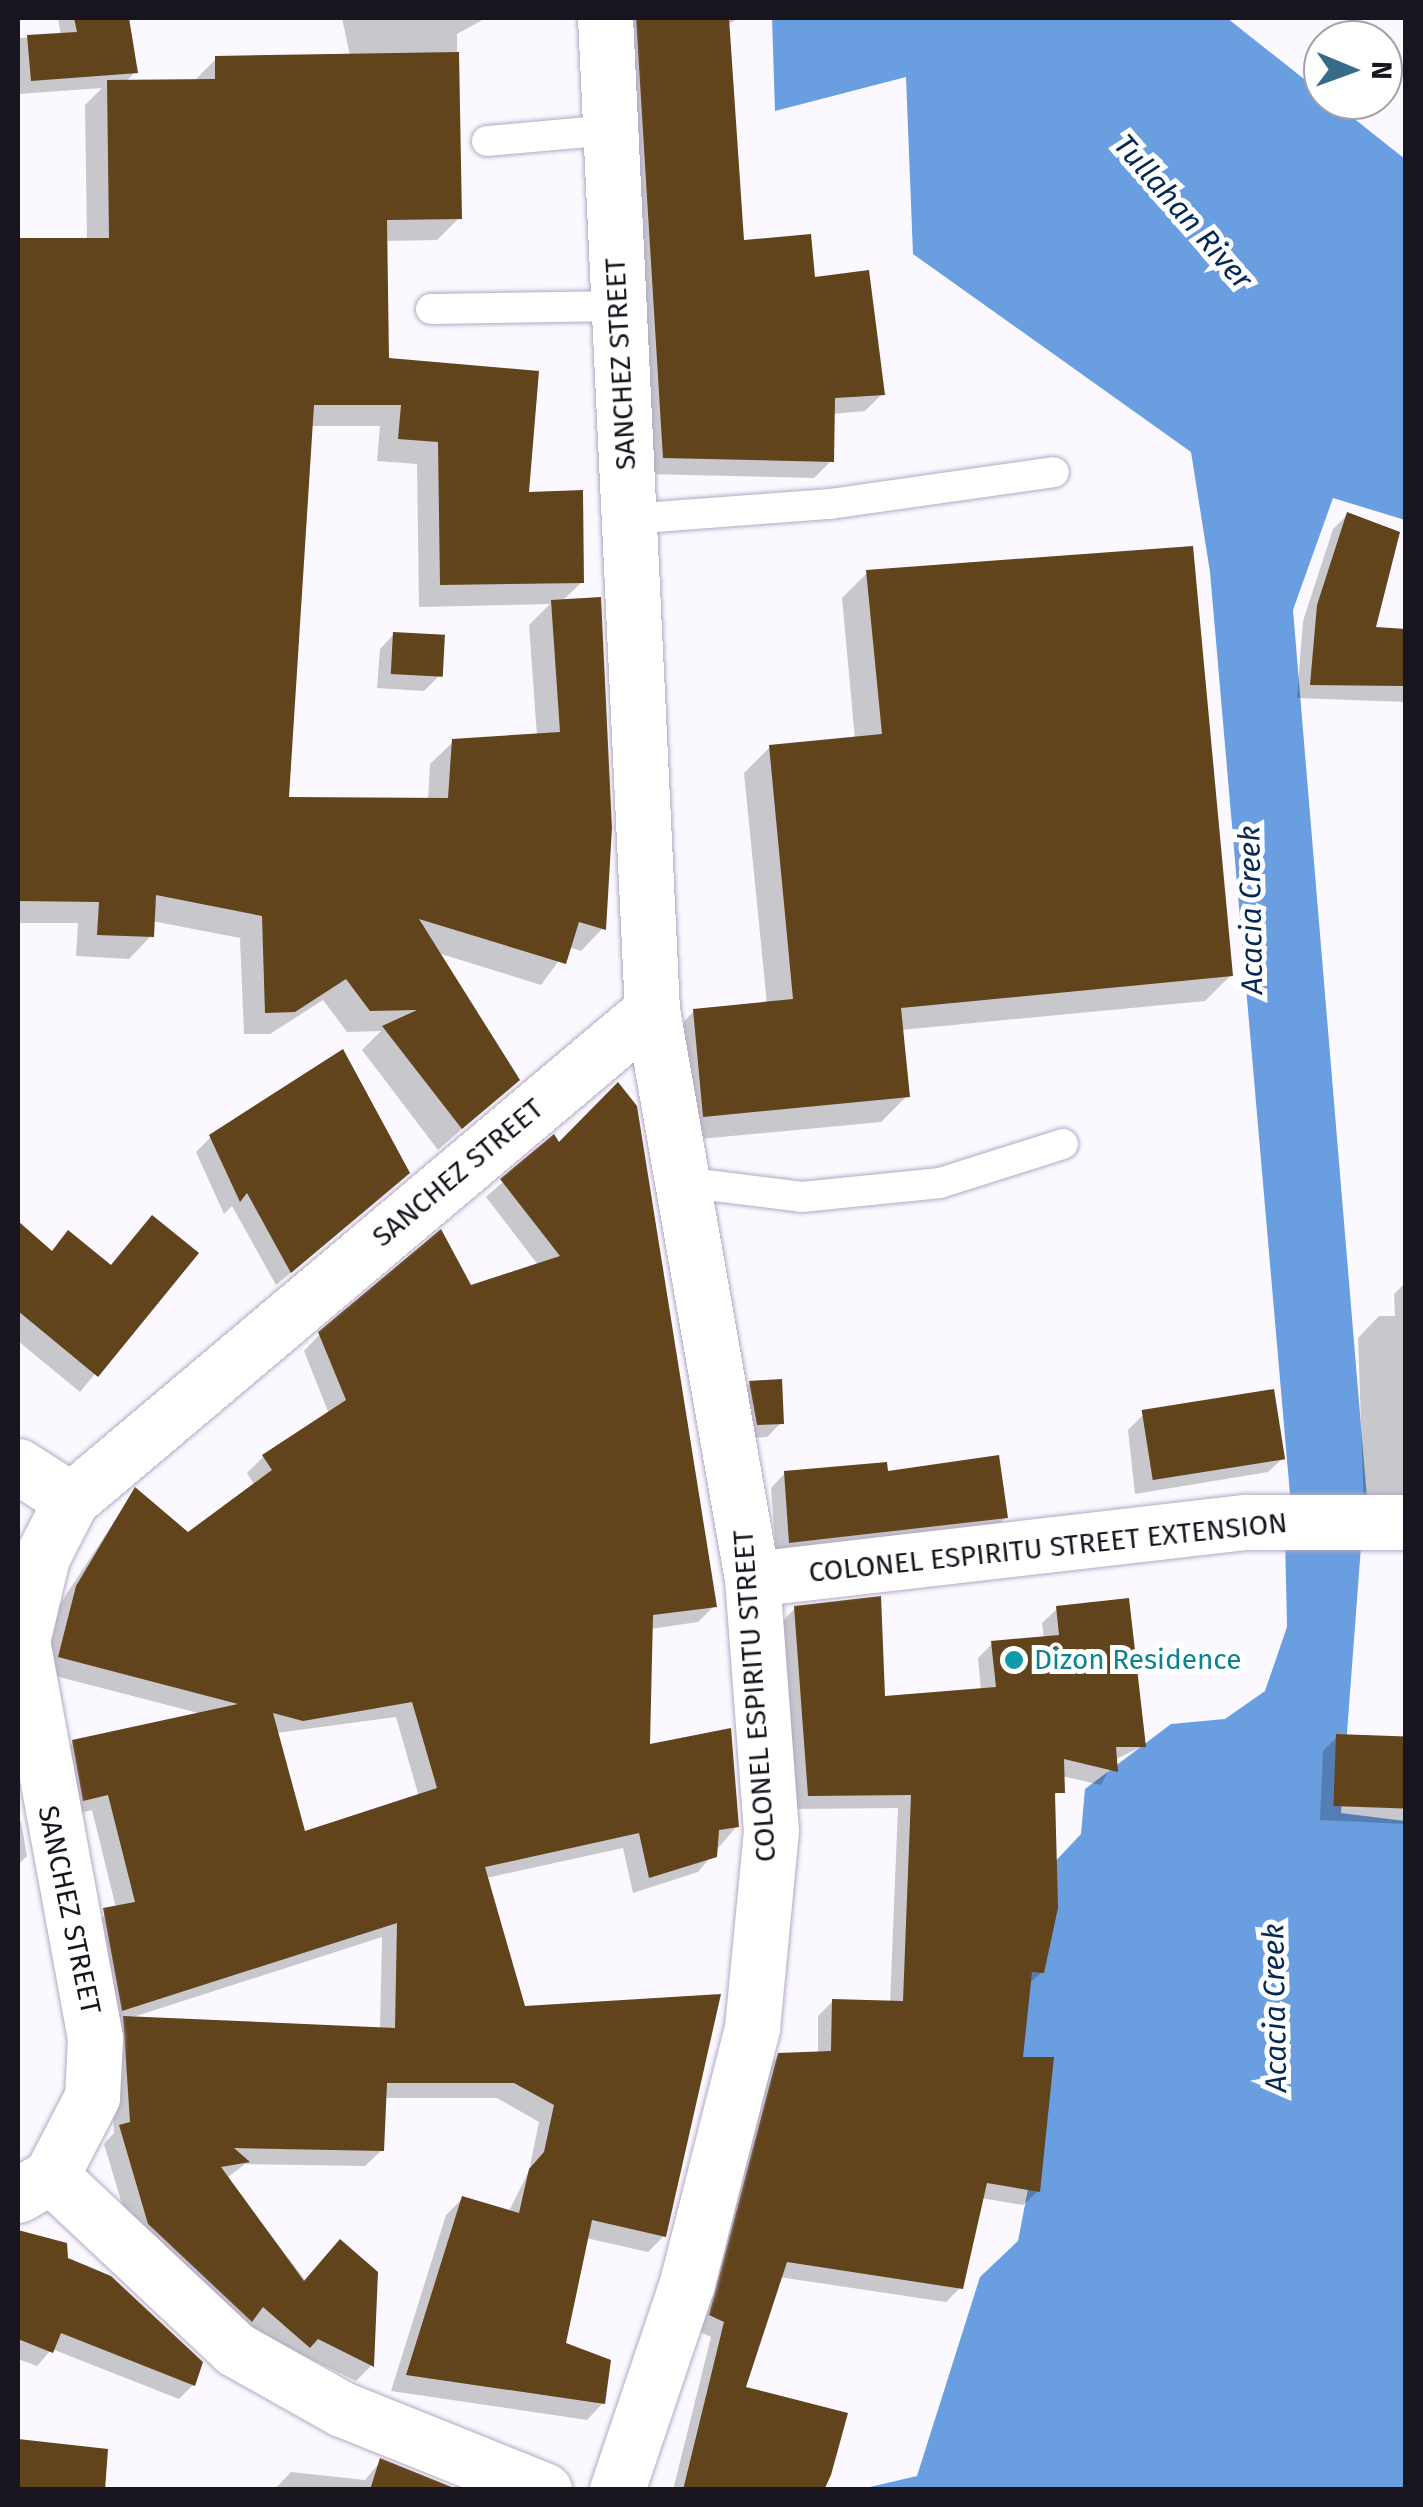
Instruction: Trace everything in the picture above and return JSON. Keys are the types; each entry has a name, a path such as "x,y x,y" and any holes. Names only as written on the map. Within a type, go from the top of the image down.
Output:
{"street":[{"name":"SANCHEZ STREET","path":"34,2185 92,2098 95,2038 22,1641 42,1557 71,1500 652,1010 604,18"},
{"name":"COLONEL ESPIRITU STREET","path":"617,2490 687,2283 766,1942 770,1831 752,1579 652,1010"},
{"path":"18,1466 71,1500"},
{"name":"COLONEL ESPIRITU STREET EXTENSION","path":"752,1579 1248,1522 1406,1522"},
{"path":"34,2185 236,2349 342,2409 544,2490"}],"lane":[{"path":"488,141 610,130"},
{"path":"432,309 619,306"},
{"path":"629,519 830,504 1054,472"},
{"path":"682,1182 802,1197 940,1182 1063,1144"}],"water":[{"name":"Tullahan River","path":"772,18 1227,18 1303,78 1303,120 1356,120 1405,159 1405,520 1333,498 1293,610 1367,1498 1291,1506 1210,572 1191,452 913,254 906,77 775,111"},
{"path":"1362,1533 1341,1813 1405,1821 1405,2489 857,2490 917,2476 980,2277 1018,2241 1032,2168 1006,1914 1081,1834 1085,1789 1171,1724 1225,1719 1265,1691 1299,1592 1291,1534"}],"building":[{"path":"74,18 129,18 138,73 31,81 27,35 77,32"},
{"path":"636,18 729,18 744,240 811,234 815,277 869,270 885,395 835,398 834,462 663,458"},
{"path":"459,52 462,219 387,220 389,358 539,371 529,492 583,490 584,583 440,585 438,442 398,439 401,405 314,405 289,797 448,798 452,739 560,732 551,600 601,597 612,828 606,930 579,922 566,964 419,919 520,1080 462,1129 382,1026 417,1010 370,1011 346,979 295,1012 265,1013 262,916 156,895 154,937 97,935 99,902 18,901 18,238 109,238 107,80 215,79 215,56"},
{"path":"1347,512 1400,532 1376,627 1406,629 1406,686 1310,685 1317,605"},
{"path":"1193,546 1233,976 901,1008 910,1097 703,1117 693,1009 793,999 769,745 882,734 866,570"},
{"path":"393,632 445,635 443,677 391,674"},
{"path":"343,1049 410,1173 291,1273 247,1193 240,1202 209,1135"},
{"path":"618,1082 637,1106 717,1607 653,1615 650,1744 731,1728 739,1827 719,1830 717,1857 649,1878 639,1833 485,1867 525,2006 721,1994 666,2237 592,2220 566,2343 611,2360 605,2404 406,2375 462,2196 519,2213 529,2169 544,2152 554,2105 514,2083 387,2083 384,2151 234,2148 250,2162 221,2167 304,2281 340,2239 378,2272 374,2367 318,2339 310,2348 263,2307 252,2322 148,2224 119,2125 130,2122 123,2016 395,2028 397,1923 122,2011 103,1908 135,1902 108,1795 83,1801 72,1740 238,1704 58,1657 76,1586 135,1487 188,1532 272,1470 262,1455 346,1400 318,1332 441,1229 471,1285 560,1256 500,1179 554,1134 559,1142","holes":["412,1702 437,1788 305,1831 273,1713 303,1721"]},
{"path":"152,1215 199,1253 98,1377 18,1311 18,1221 52,1251 68,1230 111,1265"},
{"path":"782,1379 784,1424 757,1425 749,1381"},
{"path":"1274,1389 1285,1459 1153,1480 1142,1410"},
{"path":"999,1455 1008,1518 789,1543 784,1471 887,1462 888,1471"},
{"path":"881,1596 885,1696 996,1687 991,1641 1059,1635 1056,1606 1129,1598 1146,1747 1116,1747 1118,1772 1064,1759 1065,1793 1055,1793 1058,1908 1044,1973 1032,1972 1023,2057 1054,2057 1040,2192 987,2183 963,2289 787,2262 746,2387 848,2413 831,2475 824,2490 683,2490 724,2322 709,2315 778,2053 831,2051 832,1999 903,2001 911,1795 808,1796 794,1606"},
{"path":"1336,1734 1406,1736 1403,1808 1333,1806"},
{"path":"18,2230 67,2243 68,2258 111,2276 203,2362 195,2386 61,2333 53,2353 18,2339"},
{"path":"18,2439 108,2449 105,2490 18,2490"},
{"path":"380,2458 459,2490 370,2490"}],"waterway":[{"name":"Acacia Creek","path":"1294,1537 1296,1626"}],"place":[{"name":"Dizon Residence","path":"1014,1660"}]}
